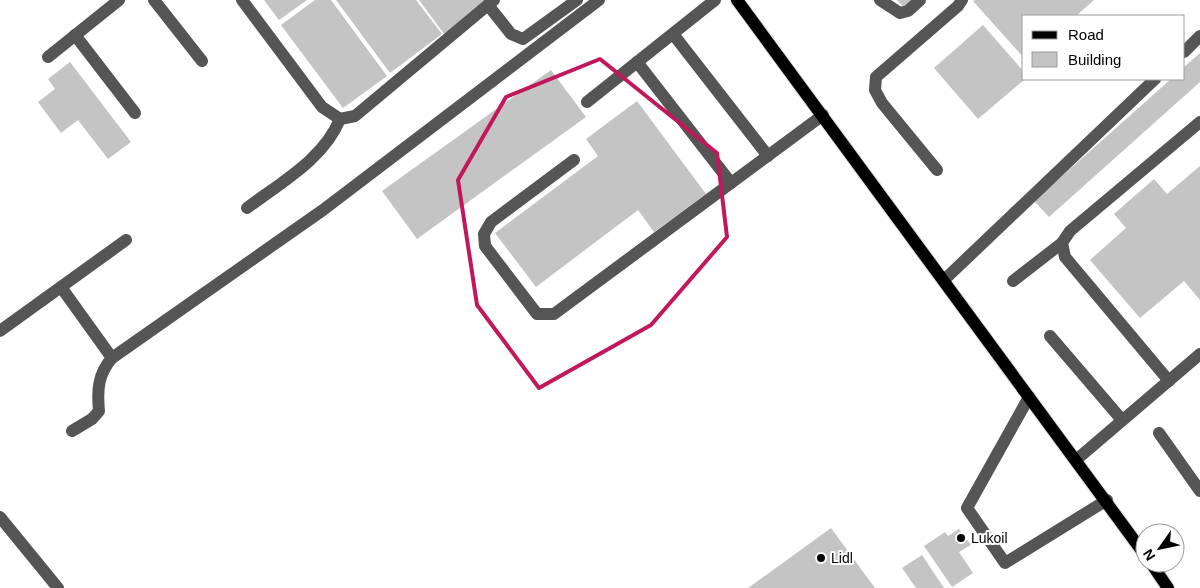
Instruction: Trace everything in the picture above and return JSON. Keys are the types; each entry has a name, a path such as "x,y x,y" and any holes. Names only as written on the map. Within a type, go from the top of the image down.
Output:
{"main road":[{"path":"737,0 1135,541"},
{"path":"1158,573 1168,588"}],"street":[{"path":"48,57 120,0"},
{"path":"154,0 202,61"},
{"path":"242,0 322,106 340,119 355,116 491,3 510,34 523,39 563,4 577,0"},
{"path":"72,431 92,419 99,410 98,390 102,369 112,358 323,210 599,0"},
{"path":"586,102 715,0"},
{"path":"880,0 900,14 908,11 920,0"},
{"path":"936,170 882,103 875,90 876,77 958,6 962,0"},
{"path":"673,34 768,156"},
{"path":"75,35 135,113"},
{"path":"1185,51 1200,36"},
{"path":"636,62 731,183"},
{"path":"944,280 1154,80"},
{"path":"574,160 490,222 484,234 485,246 538,314 554,314 823,115"},
{"path":"247,208 319,152 333,136 340,119"},
{"path":"1013,281 1062,243 1070,231 1200,122"},
{"path":"0,331 126,240"},
{"path":"1062,243 1065,257 1169,382"},
{"path":"61,287 112,358"},
{"path":"1050,336 1122,420"},
{"path":"1076,460 1200,354"},
{"path":"1029,397 967,508 1005,563 1106,500"},
{"path":"1159,433 1200,491"},
{"path":"0,517 58,588"}],"highlighted area":[{"path":"600,59 717,153 727,237 651,325 539,388 477,305 458,180 506,97"}],"building":[{"path":"264,0 307,0 279,20"},
{"path":"315,0 331,0 387,76 343,108 281,25"},
{"path":"336,0 416,0 442,34 390,73"},
{"path":"419,0 490,0 444,34"},
{"path":"897,0 913,0 904,8"},
{"path":"1094,0 1077,15 1022,15 1022,56 973,1"},
{"path":"983,25 1022,70 1022,80 1024,80 978,119 934,68"},
{"path":"1200,53 1200,82 1049,217 1034,201 1170,80 1185,80 1185,66"},
{"path":"70,62 131,142 108,159 78,120 61,133 38,102 55,89 48,79"},
{"path":"551,70 586,117 417,239 382,191"},
{"path":"637,101 706,194 654,232 638,210 536,287 495,233 598,156 586,139"},
{"path":"1200,166 1200,300 1184,281 1140,318 1090,260 1126,228 1114,214 1154,179 1167,194"},
{"name":"Lidl","path":"831,528 875,588 748,588"},
{"path":"959,529 971,545 959,552 973,573 952,587 924,546 945,532 948,536"},
{"path":"922,555 944,588 916,588 902,568"}],"place":[{"name":"Lukoil","path":"961,538"},
{"name":"Lidl","path":"821,558"}]}
